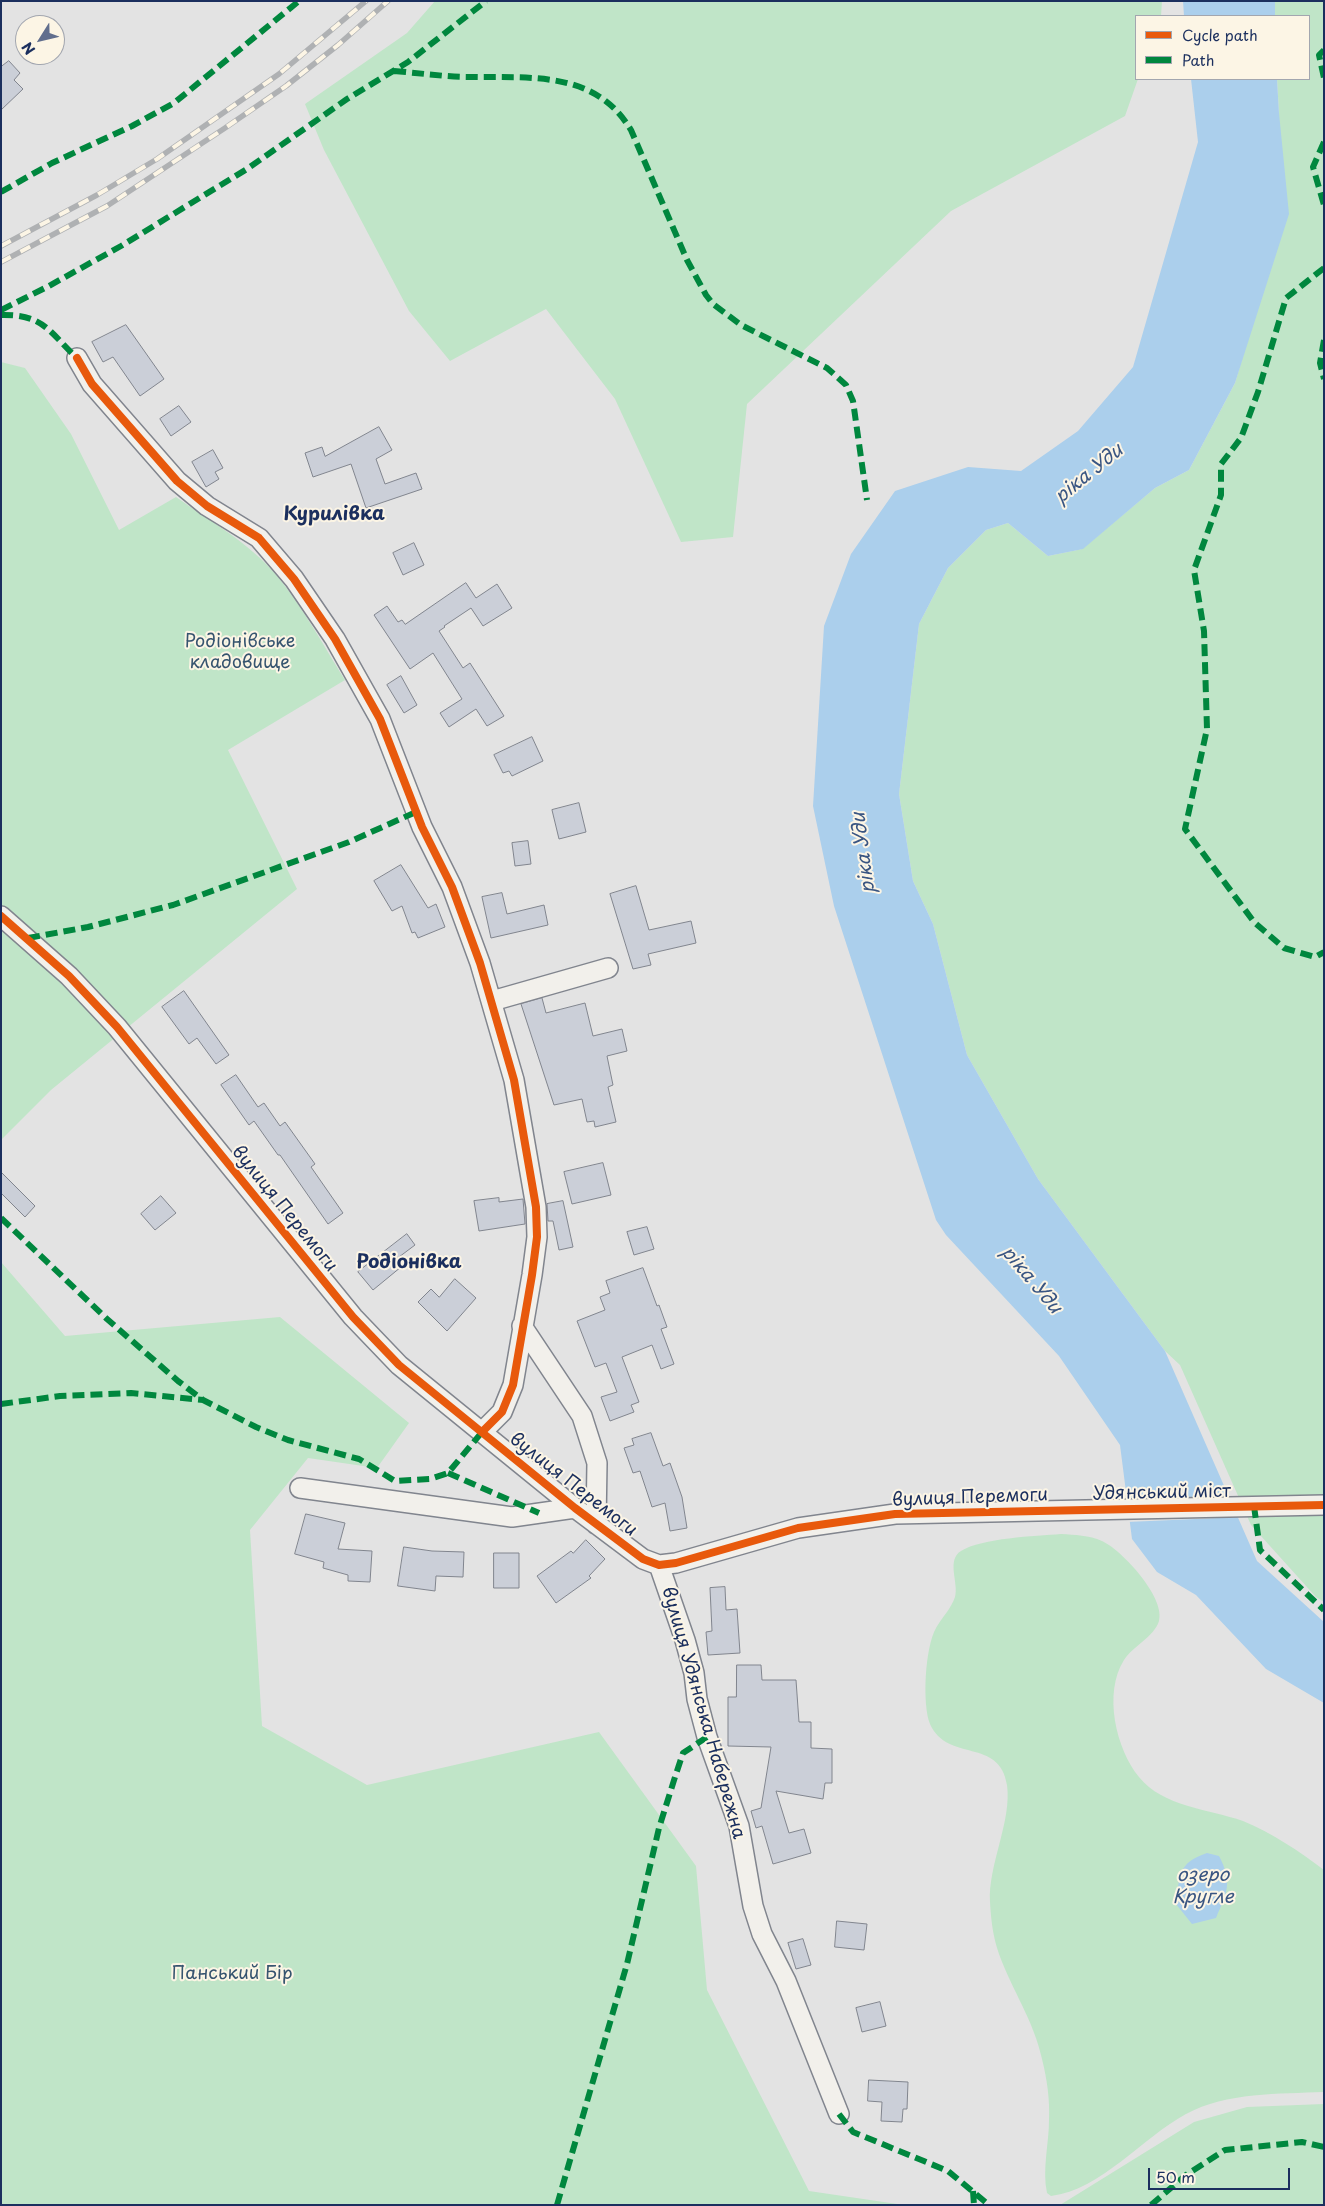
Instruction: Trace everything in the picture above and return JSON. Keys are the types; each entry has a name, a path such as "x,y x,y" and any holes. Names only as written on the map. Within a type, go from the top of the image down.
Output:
{"street":[{"path":"77,358 92,384 177,481 207,506 259,538 276,555 335,639 380,719 422,827 452,887 492,1001 514,1080 536,1207 537,1236 532,1275 513,1385 502,1412 482,1432"},
{"name":"вулиця Перемоги","path":"1,916 68,976 116,1027 369,1335 400,1365 575,1508 643,1559 659,1565 676,1563 798,1528 895,1514 1078,1510"},
{"path":"492,1001 608,968"},
{"path":"522,1326 582,1416 597,1463 596,1524"},
{"path":"300,1488 512,1517 575,1508"},
{"name":"Удянський міст","path":"1078,1510 1324,1505"},
{"name":"вулиця Удянська Набережна","path":"659,1565 686,1640 694,1674 697,1699 707,1736 739,1826 753,1906 762,1934 786,1981 839,2114"}],"green space":[{"path":"435,1 1162,1 1161,15 1135,15 1135,80 1138,80 1125,116 951,211 747,404 733,537 681,542 615,399 546,309 450,361 409,311 324,150 305,104 407,33"},
{"path":"1275,1 1324,1 1324,1602 1316,1597 1251,1525 1180,1365 1165,1351 1038,1179 967,1055 933,924 913,881 899,794 919,624 948,568 986,530 1008,523 1048,556 1082,549 1155,488 1189,470 1235,383 1258,305 1279,113 1277,80 1310,80 1310,15 1275,15"},
{"name":"Родіонівське кладовище","path":"1,362 25,368 71,434 119,530 176,497 249,548 270,568 300,607 345,680 228,750 297,889 51,1090 1,1140"},
{"name":"Панський Бір","path":"1,1262 65,1336 280,1317 409,1423 377,1468 308,1458 250,1530 262,1726 367,1785 599,1732 696,1866 707,1990 809,2191 904,2205 1,2205"},
{"path":"1061,1534 1092,1538 1110,1546 1131,1564 1156,1600 1159,1621 1153,1632 1124,1660 1114,1688 1113,1704 1119,1736 1124,1752 1139,1777 1149,1787 1173,1801 1243,1821 1264,1831 1295,1849 1324,1870 1324,2092 1271,2094 1236,2098 1202,2107 1170,2124 1087,2184 1069,2192 1051,2196 1047,2193 1045,2166 1049,2112 1044,2067 1034,2032 999,1954 991,1915 990,1888 1006,1813 1007,1785 1002,1770 994,1761 984,1755 948,1743 938,1736 930,1724 925,1690 927,1661 932,1637 955,1597 954,1560 957,1555 970,1547 995,1540"},
{"path":"1324,2104 1324,2205 1060,2205 1194,2122 1247,2107"}],"water":[{"path":"1183,1 1275,1 1275,15 1184,15"},
{"name":"ріка Уди","path":"1191,80 1277,80 1289,214 1235,383 1189,470 1155,488 1083,549 1048,556 1008,523 986,530 948,568 919,624 899,794 913,881 933,924 967,1055 1038,1179 1165,1351 1257,1561 1324,1622 1324,1703 1266,1669 1196,1595 1157,1572 1132,1539 1120,1445 1059,1356 946,1235 936,1220 834,906 813,806 824,626 851,554 895,491 968,467 1021,471 1078,431 1133,367 1198,142"},
{"name":"озеро Кругле","path":"1207,1853 1219,1856 1226,1873 1227,1887 1216,1918 1192,1924 1176,1904 1180,1878 1185,1866 1190,1861"}],"pier":[{"path":"1231,1496 1241,1517 1127,1522 1125,1499"}],"building":[{"path":"9,61 20,73 14,80 23,89 1,110 1,67"},
{"path":"126,325 164,379 140,396 113,357 103,362 92,342"},
{"path":"179,406 191,422 171,436 160,419"},
{"path":"379,427 392,450 376,459 385,484 416,473 422,489 366,508 351,464 313,477 305,453 322,447 325,456"},
{"path":"213,450 223,468 215,472 219,479 206,487 192,462"},
{"path":"414,543 424,565 403,575 393,553"},
{"path":"466,583 476,598 497,584 512,608 483,626 471,608 439,631 463,668 470,663 504,716 487,726 476,709 449,727 440,713 462,699 433,653 410,669 374,615 387,606 398,622 402,620 405,624"},
{"path":"401,676 417,705 404,713 387,685"},
{"path":"532,737 543,761 512,776 509,771 503,773 494,755"},
{"path":"579,803 586,832 559,839 552,810"},
{"path":"528,841 531,864 515,866 512,843"},
{"path":"401,865 428,908 436,904 445,927 418,938 415,932 412,933 402,906 392,911 374,881"},
{"path":"636,886 649,930 691,921 696,943 648,954 651,965 633,969 610,894"},
{"path":"502,893 507,914 544,905 548,925 491,938 482,897"},
{"path":"184,991 229,1055 216,1064 197,1038 189,1044 162,1007"},
{"path":"542,998 546,1013 585,1003 593,1036 622,1029 627,1051 607,1056 613,1085 608,1087 616,1122 595,1127 594,1121 587,1122 582,1099 554,1105 521,1004"},
{"path":"236,1075 258,1107 264,1103 280,1126 285,1122 315,1164 311,1167 343,1213 328,1224 254,1121 249,1125 221,1085"},
{"path":"603,1163 611,1195 572,1204 564,1172"},
{"path":"1,1172 35,1206 25,1217 1,1193"},
{"path":"161,1196 176,1213 155,1230 141,1214"},
{"path":"499,1198 499,1202 523,1199 525,1224 479,1231 474,1201"},
{"path":"563,1201 573,1247 559,1250 553,1221 548,1221 547,1204"},
{"path":"647,1227 654,1249 634,1255 627,1232"},
{"path":"407,1234 415,1245 395,1260 401,1267 373,1290 358,1272"},
{"path":"643,1268 667,1327 661,1329 674,1364 661,1369 652,1345 622,1357 639,1402 631,1405 634,1412 610,1421 601,1397 617,1392 606,1363 595,1367 577,1321 605,1310 600,1297 610,1293 606,1281"},
{"path":"455,1279 476,1298 447,1331 418,1302 431,1289 439,1297"},
{"path":"651,1433 663,1466 670,1463 682,1497 687,1528 670,1531 665,1503 652,1507 640,1471 633,1473 624,1448 634,1445 632,1439"},
{"path":"306,1514 345,1523 338,1549 372,1551 370,1582 348,1581 348,1575 323,1568 324,1562 295,1554"},
{"path":"586,1540 605,1559 589,1576 591,1578 556,1603 537,1576 571,1551 573,1553"},
{"path":"404,1547 432,1551 464,1552 463,1577 436,1576 435,1591 398,1586"},
{"path":"494,1553 519,1553 519,1588 494,1588"},
{"path":"725,1587 726,1610 737,1609 740,1653 708,1655 706,1632 712,1631 710,1588"},
{"path":"737,1665 761,1665 762,1680 796,1680 799,1722 811,1722 811,1748 832,1749 832,1783 825,1783 823,1799 776,1791 789,1833 804,1829 811,1853 773,1864 762,1826 756,1828 751,1811 761,1808 771,1747 728,1746 728,1697 736,1697"},
{"path":"837,1921 867,1924 864,1950 835,1947"},
{"path":"803,1939 811,1965 796,1969 788,1943"},
{"path":"880,2002 886,2026 862,2032 856,2008"},
{"path":"869,2080 908,2082 907,2109 903,2109 902,2122 881,2121 882,2102 868,2101"}],"railway":[{"path":"1,246 97,195 157,159 279,74 366,1"},
{"path":"1,262 107,206 225,128 286,86 338,45 388,1"}],"marked path":[{"path":"1,192 52,163 132,126 174,103 299,1"},
{"path":"1,310 121,246 247,169 347,99 408,62 486,1"},
{"path":"1324,50 1319,55 1324,78"},
{"path":"394,71 470,77 538,78 560,81 580,87 599,97 616,111 631,130 687,260 713,304 741,325 827,368 846,385 853,401 867,500"},
{"path":"1324,142 1313,167 1324,205"},
{"path":"1324,268 1286,298 1258,392 1241,438 1221,464 1221,495 1194,570 1204,631 1207,729 1185,829 1254,922 1284,948 1315,957 1324,952"},
{"path":"1,315 15,315 37,321 45,326 77,358"},
{"path":"1324,340 1320,363 1324,379"},
{"path":"28,938 88,927 173,905 349,842 416,812"},
{"path":"1,1218 107,1319 178,1381 203,1400 256,1427 288,1440 359,1459 395,1481 430,1479 448,1473 482,1432"},
{"path":"1,1404 60,1396 131,1393 203,1400"},
{"path":"448,1473 539,1513"},
{"path":"1254,1506 1260,1550 1324,1610"},
{"path":"557,2205 627,1964 659,1828 675,1777 683,1753 707,1737"},
{"path":"839,2114 853,2132 948,2171 989,2205"},
{"path":"1151,2205 1186,2175 1225,2150 1302,2142 1324,2147"},
{"path":"973,2191 974,2205"}],"cycle path":[{"path":"77,358 92,384 177,481 207,506 259,538 294,579 335,639 380,719 422,827 452,887 480,963 514,1080 536,1207 537,1237 513,1385 502,1412 482,1432"},
{"path":"1,916 69,976 117,1027 353,1317 399,1365 575,1508 643,1559 659,1565 676,1563 798,1528 895,1514 1324,1505"}],"district":[{"name":"Курилівка","path":"334,515"},
{"name":"Родіонівка","path":"409,1263"}]}
